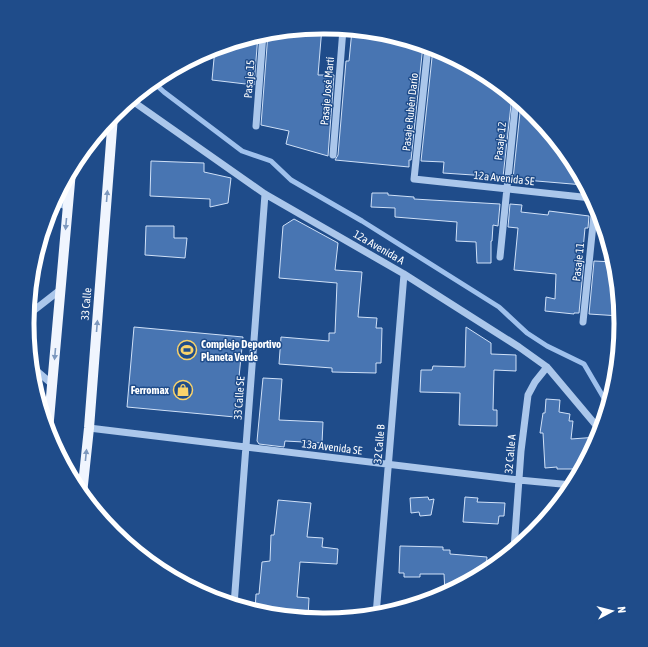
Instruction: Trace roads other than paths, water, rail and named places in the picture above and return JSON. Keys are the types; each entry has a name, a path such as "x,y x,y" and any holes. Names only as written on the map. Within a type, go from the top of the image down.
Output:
{"main road":[{"name":"33 Calle","path":"83,484 112,126"},
{"path":"49,415 70,185"}],"street":[{"name":"Pasaje José Martí","path":"333,155 343,35"},
{"name":"Pasaje 15","path":"256,126 262,41"},
{"name":"Pasaje Rubén Darío","path":"414,179 427,53"},
{"name":"12a Avenida A","path":"136,104 265,194 404,274 519,347 547,368 595,424"},
{"name":"Pasaje 12","path":"500,256 515,106"},
{"name":"12a Avenida SE","path":"414,179 585,197"},
{"name":"33 Calle SE","path":"234,599 265,194"},
{"path":"61,203 68,206"},
{"name":"Pasaje 11","path":"583,322 594,219"},
{"name":"32 Calle B","path":"377,608 404,274"},
{"path":"35,310 60,290"},
{"name":"32 Calle A","path":"515,541 521,451 528,395 535,382 547,368"},
{"path":"39,373 52,384"},
{"name":"13a Avenida SE","path":"88,428 388,465 565,484"}],"waterway":[{"path":"158,87 242,151 271,161 291,180 362,221 499,307 527,333 547,346 584,364 604,398"}],"place":[{"name":"Complejo Deportivo Planeta Verde","path":"187,350"},
{"name":"Ferromax","path":"183,390"}]}
